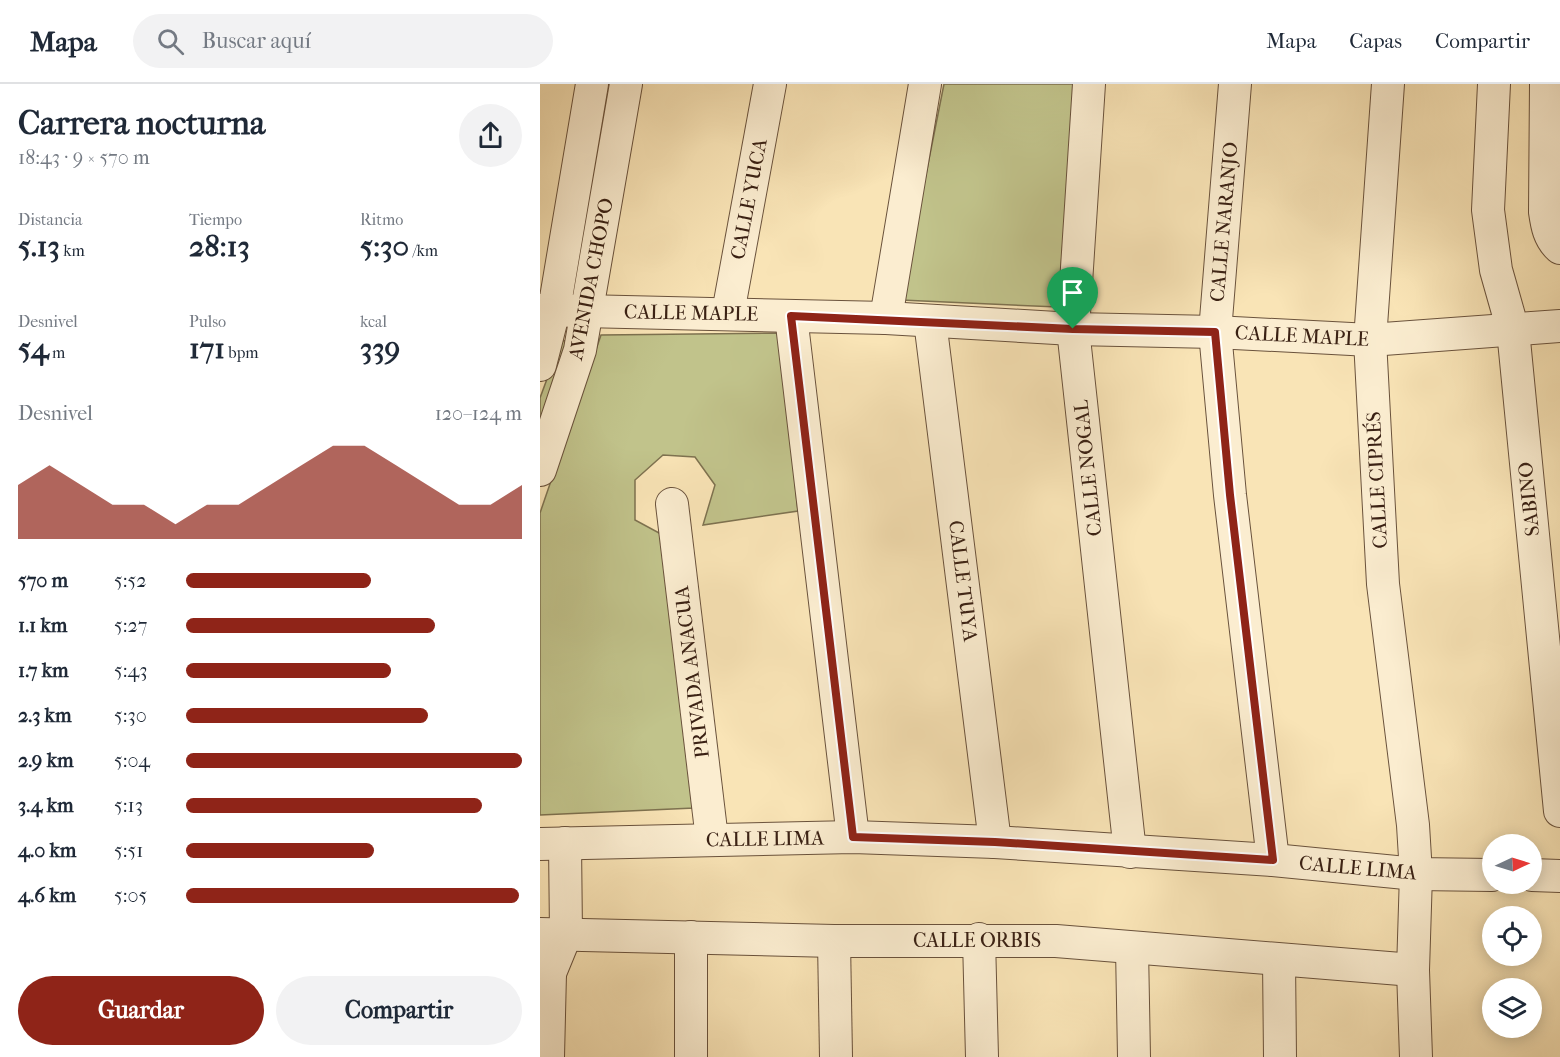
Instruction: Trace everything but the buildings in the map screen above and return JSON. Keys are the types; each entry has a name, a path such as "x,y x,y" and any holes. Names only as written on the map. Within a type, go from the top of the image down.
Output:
{"street":[{"name":"AVENIDA CHOPO","path":"540,365 547,310 592,84"},
{"name":"AVENIDA CHOPO","path":"540,470 580,350 626,84"},
{"name":"CALLE YUCA","path":"728,313 770,84"},
{"path":"886,318 925,84"},
{"name":"CALLE NOGAL","path":"1089,84 1073,329 1130,852"},
{"name":"CALLE NARANJO","path":"1235,84 1215,332 1230,495 1273,860"},
{"name":"CALLE CIPRÉS","path":"1388,84 1370,340 1383,584 1413,825 1416,874"},
{"name":"SABINO","path":"1494,84 1488,210 1496,270 1513,330 1560,811"},
{"path":"1546,84 1545,212 1548,229 1554,242 1560,248"},
{"name":"CALLE MAPLE","path":"547,310 886,318 1073,329 1215,332 1370,340 1560,326"},
{"path":"791,316 853,837"},
{"name":"CALLE TUYA","path":"930,321 995,842"},
{"name":"PRIVADA ANACUA","path":"672,504 712,839"},
{"name":"CALLE LIMA","path":"552,844 853,837 995,842 1273,860 1416,874 1482,875"},
{"path":"548,1057 552,844"},
{"path":"1416,874 1413,970 1416,1057"},
{"path":"1542,875 1560,876"},
{"name":"CALLE ORBIS","path":"549,935 834,941 979,939 1056,941 1413,970"},
{"path":"691,937 691,1057"},
{"path":"979,939 982,1057"},
{"path":"834,941 836,1057"},
{"path":"1132,948 1134,1057"},
{"path":"1279,960 1280,1057"}],"green space":[{"path":"944,84 1075,84 1058,307 901,300"},
{"path":"779,333 798,511 703,525 715,485 695,457 663,455 635,480 635,520 661,534 694,808 540,815 540,513 601,335"},
{"path":"578,340 540,443 540,398 561,341"}],"route":[{"path":"791,316 886,318 1073,329 1215,332 1230,495 1273,860 995,842 853,837 791,316"}]}
